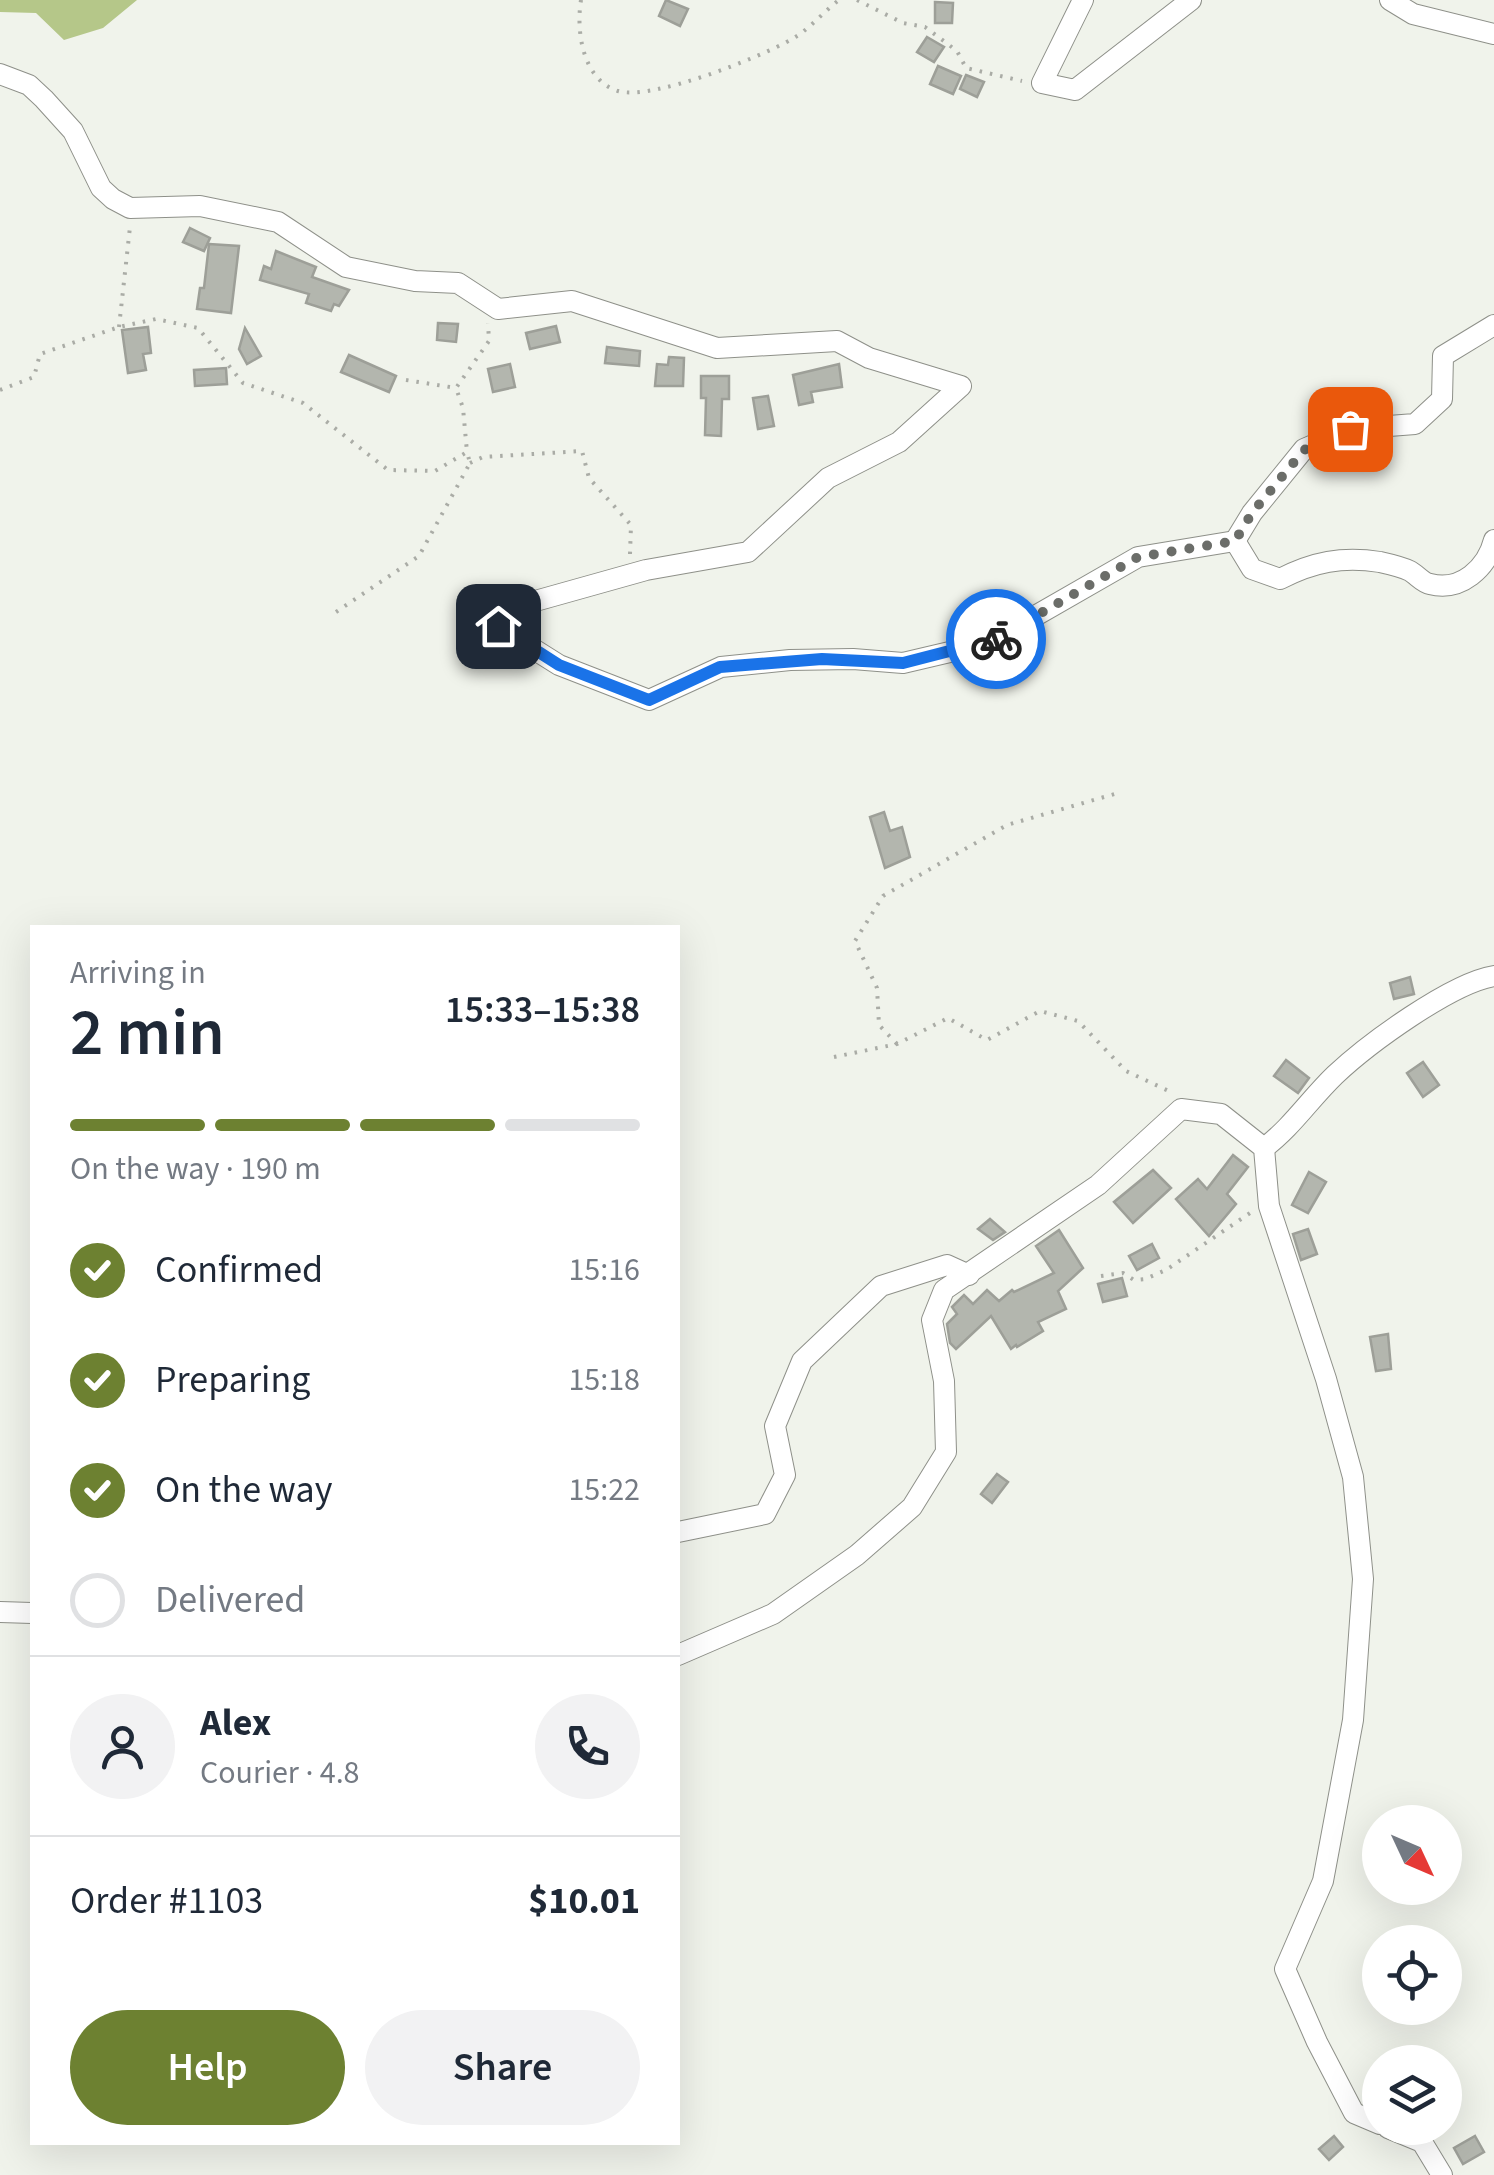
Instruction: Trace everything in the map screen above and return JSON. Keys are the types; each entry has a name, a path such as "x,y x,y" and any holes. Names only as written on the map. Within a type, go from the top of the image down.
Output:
{"street":[{"path":"1083,0 1042,82 1075,90 1191,0"},
{"path":"1390,0 1413,14 1494,34"},
{"path":"0,74 29,85 44,99 73,131 101,188 113,200 133,208 200,206 278,222 346,267 414,281 458,283 498,310 572,301 716,348 837,341 869,358 962,386 899,442 828,478 748,552 630,574 514,608 498,626 559,665 649,700 720,667 806,660 903,663 988,643 1138,557 1235,541 1252,513 1304,450 1350,429 1416,424 1442,399 1444,356 1494,325"},
{"path":"1235,541 1252,569 1280,579 1308,564 1340,560 1380,562 1409,570 1428,584 1456,585 1481,568 1490,556 1494,540"},
{"path":"1264,1148 1283,1134 1335,1075 1370,1047 1448,994 1494,976"},
{"path":"680,1654 773,1614 857,1555 912,1507 946,1452 944,1382 932,1320 944,1290 1098,1185 1181,1109 1221,1114 1264,1148 1268,1206 1326,1379 1353,1477 1363,1580 1353,1720 1322,1880 1285,1969 1354,2113 1362,2116"},
{"path":"680,1532 765,1514 785,1475 775,1426 802,1362 881,1286 948,1265 968,1275"},
{"path":"0,1612 30,1613"},
{"path":"1424,2145 1442,2175"}],"path":[{"path":"581,0 578,36 601,81 619,92 642,91 727,70 796,37 840,0"},
{"path":"857,0 903,23 926,27 957,51 966,68 1012,80 1042,82"},
{"path":"119,327 133,208"},
{"path":"456,388 489,341 490,304"},
{"path":"0,390 34,378 40,354 156,318 198,328 243,382 303,403 388,470 435,471 467,452"},
{"path":"406,380 456,388"},
{"path":"456,388 463,408 470,462"},
{"path":"336,612 419,556 470,462 483,456 582,450 589,478 631,525 630,574"},
{"path":"897,1044 879,1025 877,988 855,941 882,896 1007,825 1118,793"},
{"path":"834,1057 897,1044 948,1018 987,1040 1040,1012 1078,1021 1126,1071 1179,1095 1181,1109"},
{"path":"1101,1276 1122,1273 1134,1280 1156,1274 1237,1219 1268,1206"}],"green space":[{"path":"0,0 137,0 103,28 64,40 36,13 0,12"}],"building":[{"path":"666,0 688,9 680,26 659,16"},
{"path":"935,2 953,3 952,23 935,23"},
{"path":"927,37 944,47 934,62 917,52"},
{"path":"938,66 961,76 953,94 930,84"},
{"path":"966,75 984,82 977,97 960,89"},
{"path":"190,228 210,238 204,251 183,242"},
{"path":"209,244 239,246 231,313 197,309 200,288 204,288"},
{"path":"276,251 316,267 312,277 349,290 339,306 334,304 331,311 306,303 309,294 260,280 264,266 271,269"},
{"path":"438,323 458,324 456,342 437,340"},
{"path":"556,326 560,342 530,349 526,333"},
{"path":"148,327 151,353 143,354 146,370 128,373 122,330"},
{"path":"245,328 261,356 247,364 239,349"},
{"path":"607,347 640,351 639,366 605,363"},
{"path":"349,355 396,376 389,392 341,372"},
{"path":"669,357 684,358 683,386 655,386 657,364 668,365"},
{"path":"510,364 515,387 493,392 488,369"},
{"path":"839,364 842,387 811,392 813,402 799,405 793,375"},
{"path":"226,368 227,384 195,386 194,370"},
{"path":"701,376 729,376 729,399 722,399 721,436 705,435 706,398 701,398"},
{"path":"768,396 774,426 758,429 753,398"},
{"path":"884,812 890,831 902,827 910,857 885,868 870,817"},
{"path":"1410,977 1414,994 1394,999 1390,983"},
{"path":"1286,1060 1309,1078 1298,1093 1274,1076"},
{"path":"1423,1062 1439,1085 1423,1097 1407,1073"},
{"path":"1233,1155 1248,1167 1227,1194 1236,1204 1209,1236 1176,1199 1198,1179 1207,1189"},
{"path":"1153,1170 1171,1188 1133,1223 1114,1202"},
{"path":"1309,1172 1326,1182 1308,1213 1292,1205"},
{"path":"990,1219 1005,1232 993,1240 978,1229"},
{"path":"1308,1229 1317,1254 1301,1260 1293,1234"},
{"path":"1059,1230 1083,1268 1058,1291 1066,1309 1038,1322 1043,1331 1011,1349 991,1316 956,1349 950,1343 947,1324 957,1314 952,1307 964,1295 973,1304 987,1290 999,1301 1012,1290 1054,1273 1036,1246"},
{"path":"1152,1244 1159,1258 1137,1270 1129,1256"},
{"path":"1122,1278 1127,1296 1103,1302 1098,1284"},
{"path":"1388,1334 1391,1369 1376,1371 1370,1337"},
{"path":"997,1474 1008,1482 992,1503 981,1494"},
{"path":"1334,2136 1343,2147 1329,2160 1319,2149"},
{"path":"1475,2136 1484,2152 1463,2164 1454,2148"}],"way so far":[{"path":"996,639 1138,557 1235,541 1252,513 1304,450 1350,429"}],"route":[{"path":"498,626 559,665 649,700 720,667 822,659 903,663 996,639"}]}
